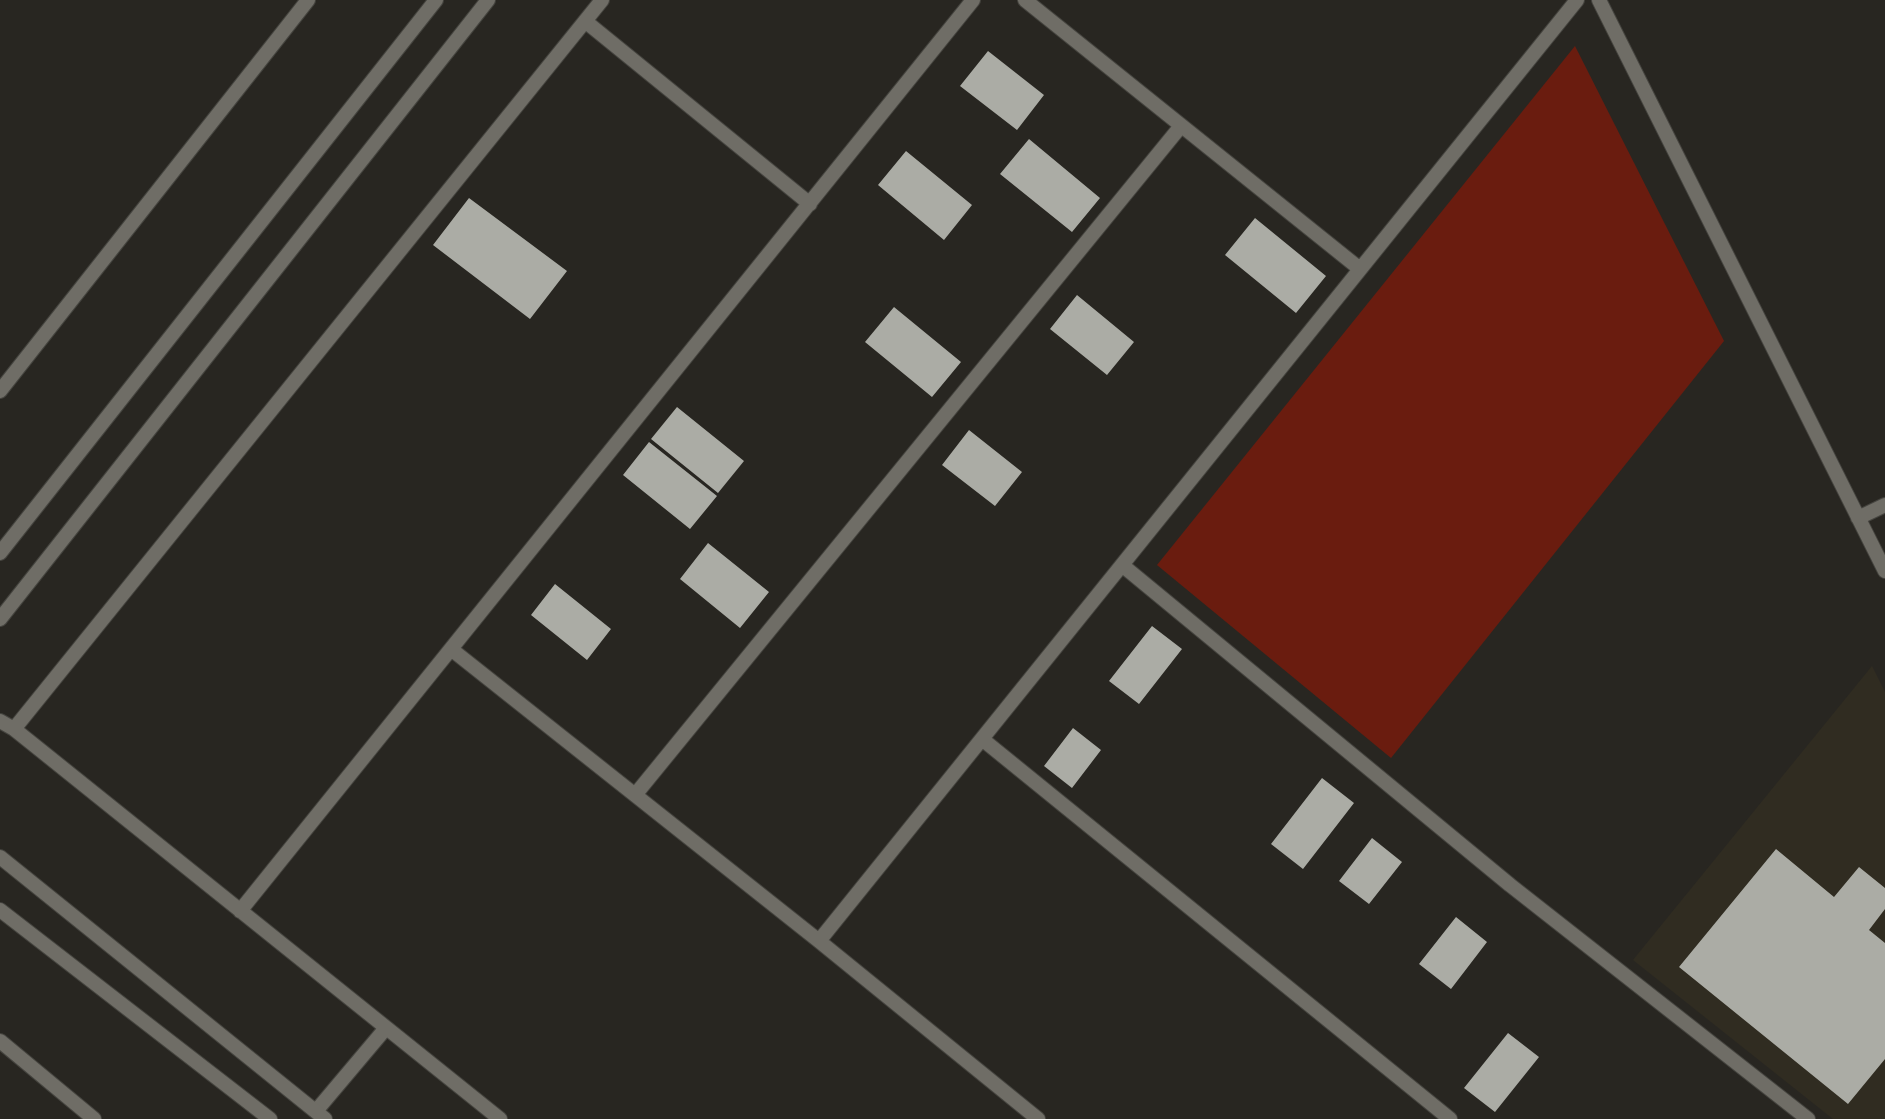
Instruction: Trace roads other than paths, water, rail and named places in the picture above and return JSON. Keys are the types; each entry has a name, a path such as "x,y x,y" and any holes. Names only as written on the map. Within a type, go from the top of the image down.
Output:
{"street":[{"path":"0,391 308,0"},
{"path":"0,553 436,0"},
{"path":"0,619 488,0"},
{"path":"14,728 602,0"},
{"path":"240,911 974,0"},
{"path":"1025,0 1360,269"},
{"path":"819,941 1576,0"},
{"path":"1599,0 1885,571"},
{"path":"585,21 810,204"},
{"path":"634,795 1181,126"},
{"path":"1858,518 1885,506"},
{"path":"1122,564 1510,885 1808,1119"},
{"path":"451,648 819,941 1038,1119"},
{"path":"0,721 14,728 500,1119"},
{"path":"982,739 1450,1119"},
{"path":"0,857 321,1115 386,1028"},
{"path":"0,910 270,1119"},
{"path":"0,1041 94,1119"}]}
